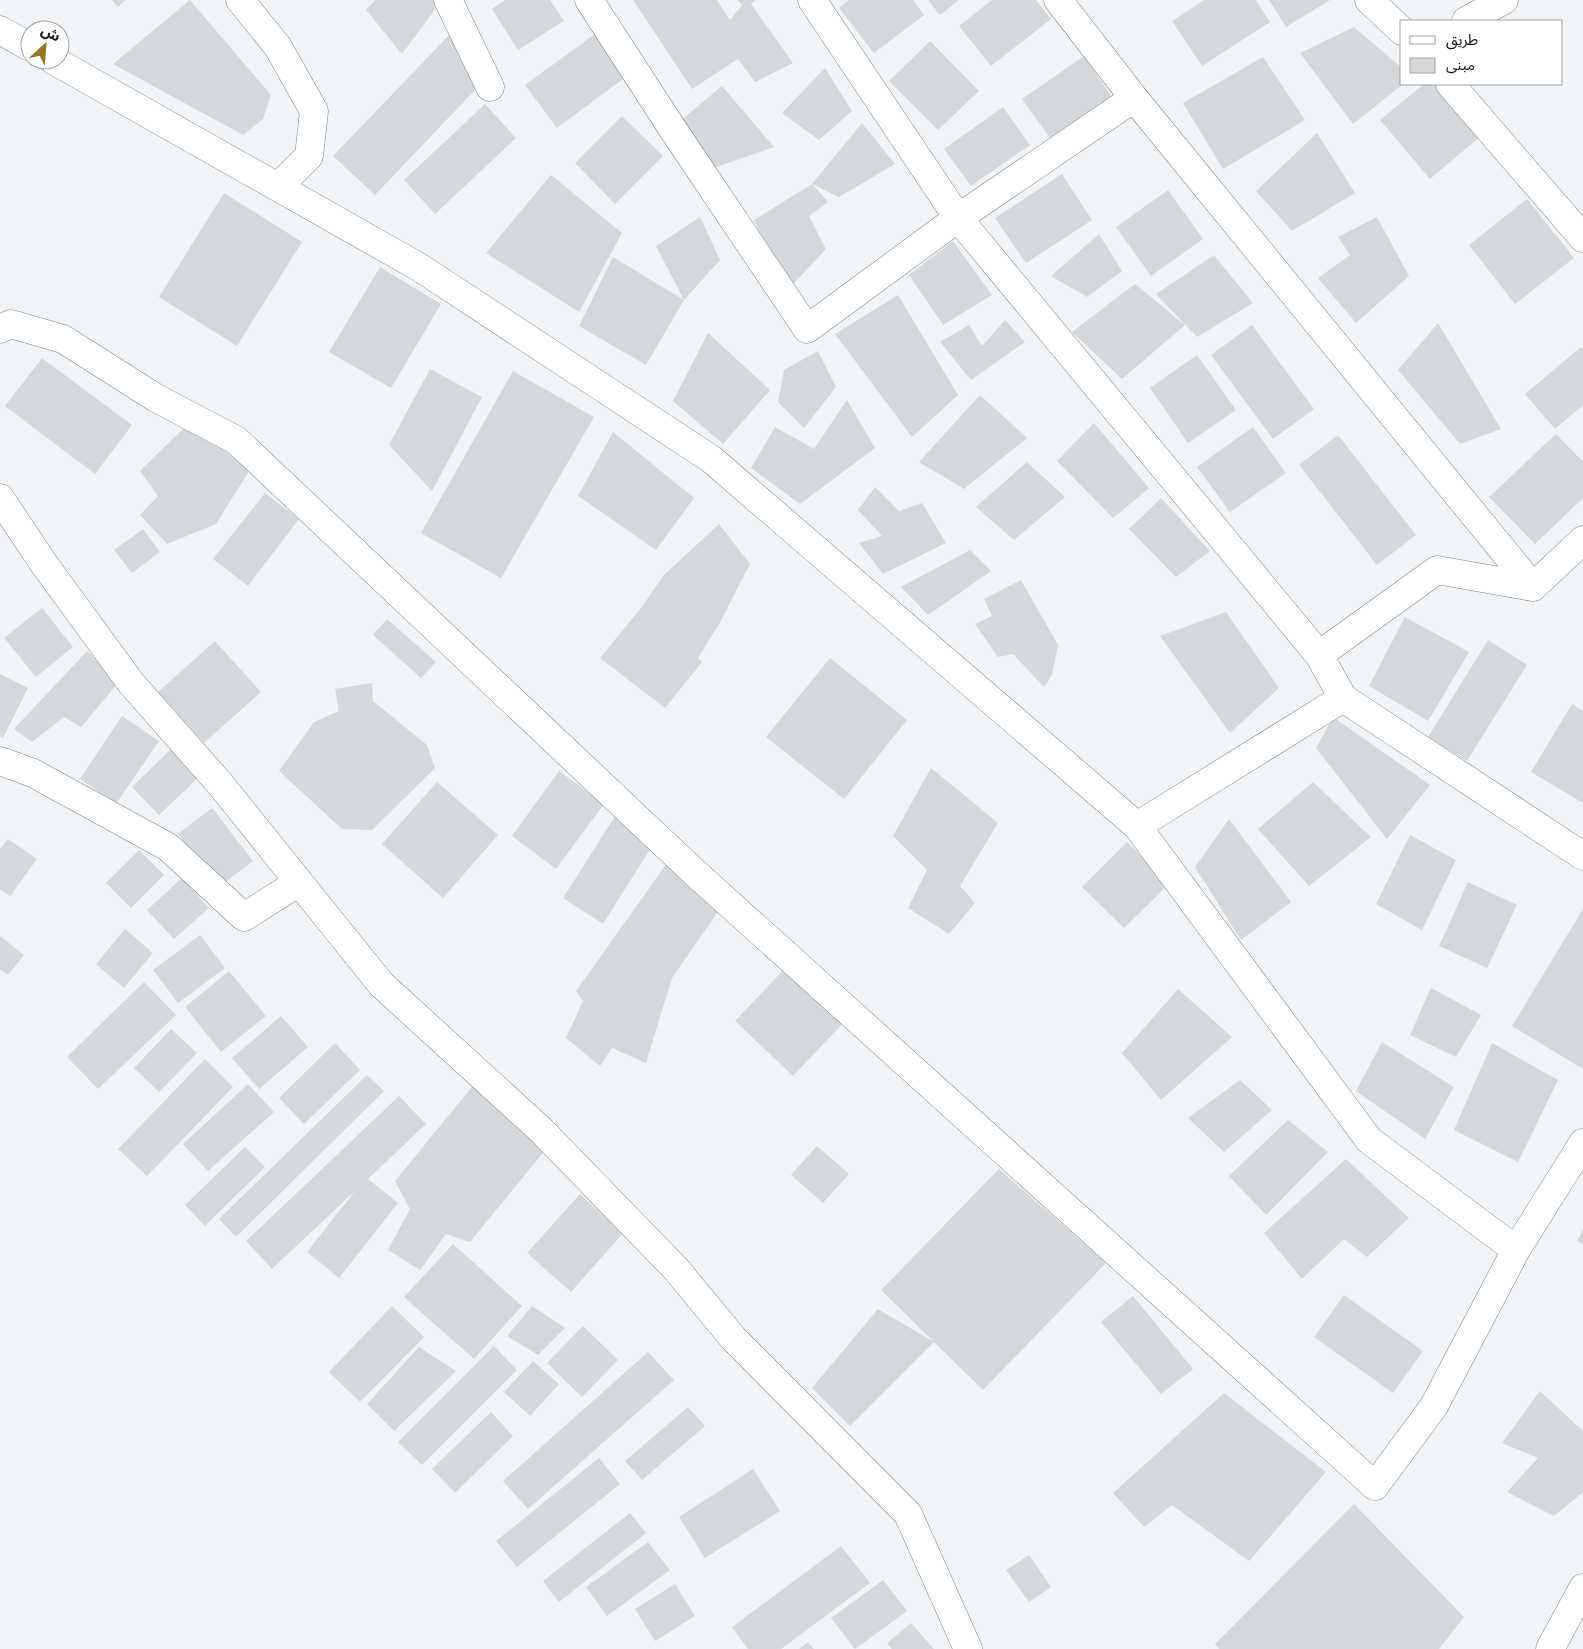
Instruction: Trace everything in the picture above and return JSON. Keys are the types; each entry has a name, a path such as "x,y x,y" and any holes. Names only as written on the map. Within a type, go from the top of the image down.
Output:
{"street":[{"path":"240,0 278,47 314,111 309,156 278,187"},
{"path":"448,0 490,87"},
{"path":"589,0 672,128 807,329 958,218 1134,98"},
{"path":"812,0 958,218 1319,655 1343,698 1583,856"},
{"path":"1058,0 1134,98 1532,587"},
{"path":"1369,0 1400,29"},
{"path":"1468,20 1504,0"},
{"path":"0,30 20,41"},
{"path":"70,70 419,267 711,459 1138,826 1369,1140 1516,1250"},
{"path":"1451,85 1583,238"},
{"path":"0,329 11,324 63,339 156,398 236,440 693,870 1375,1486 1434,1406 1516,1250 1583,1144"},
{"path":"0,498 44,564 131,683 221,785 381,984 542,1131 676,1269 733,1338 908,1514 968,1649"},
{"path":"1532,587 1583,540"},
{"path":"1319,655 1437,570 1532,587"},
{"path":"1138,826 1343,698"},
{"path":"0,761 33,773 168,847 244,917 299,882"},
{"path":"1550,1649 1583,1588"}],"building":[{"path":"112,0 126,0 118,7"},
{"path":"190,0 271,95 263,119 243,135 113,64"},
{"path":"375,0 442,0 402,54 366,10"},
{"path":"505,0 550,0 564,21 518,50 492,9"},
{"path":"633,0 717,0 730,20 742,5 738,0 756,0 751,4 793,63 755,82 738,59 692,89"},
{"path":"849,0 913,0 924,15 874,53 839,8"},
{"path":"928,0 959,0 940,15"},
{"path":"992,0 1036,0 1051,19 991,66 959,26"},
{"path":"1204,0 1256,0 1270,22 1202,66 1172,21"},
{"path":"1269,0 1330,0 1286,27"},
{"path":"1354,27 1400,66 1400,85 1402,85 1353,124 1300,53"},
{"path":"455,29 496,68 375,195 333,156"},
{"path":"595,34 627,76 557,128 525,85"},
{"path":"930,41 979,91 938,130 889,81"},
{"path":"1084,56 1111,96 1050,138 1022,99"},
{"path":"1263,57 1305,120 1223,169 1183,103"},
{"path":"825,68 852,111 819,140 782,113"},
{"path":"1423,85 1437,85 1481,136 1430,179 1380,120"},
{"path":"722,86 774,147 702,172 672,128"},
{"path":"485,104 516,138 435,214 404,180"},
{"path":"1003,107 1030,145 971,186 944,149"},
{"path":"622,116 663,156 615,204 575,163"},
{"path":"862,123 895,164 839,197 812,184"},
{"path":"1317,133 1355,193 1292,231 1256,191"},
{"path":"1062,174 1092,220 1026,263 995,218"},
{"path":"551,175 622,233 579,312 486,253"},
{"path":"812,184 828,202 809,216 826,249 784,294 754,220"},
{"path":"1168,190 1203,239 1151,276 1116,227"},
{"path":"224,193 302,242 237,346 159,297"},
{"path":"1527,199 1574,258 1515,304 1469,245"},
{"path":"700,217 720,260 684,300 656,246"},
{"path":"1377,217 1409,276 1356,323 1318,278 1350,255 1338,237"},
{"path":"1099,234 1122,271 1087,297 1051,276"},
{"path":"953,241 992,295 943,325 909,275"},
{"path":"1214,255 1253,303 1197,337 1156,294"},
{"path":"613,257 684,300 646,365 579,326"},
{"path":"380,267 441,304 391,388 329,352"},
{"path":"1135,284 1185,325 1122,379 1072,332"},
{"path":"898,295 958,395 912,437 835,334"},
{"path":"1005,320 1025,342 971,380 940,342 969,325 982,346"},
{"path":"1438,323 1501,429 1460,444 1398,370"},
{"path":"1252,325 1314,409 1273,439 1211,355"},
{"path":"708,333 770,390 723,444 673,401"},
{"path":"1581,347 1583,349 1583,405 1555,429 1525,394"},
{"path":"818,351 836,387 804,428 778,402 784,370"},
{"path":"1197,355 1236,410 1188,443 1150,388"},
{"path":"42,358 132,425 95,474 5,406"},
{"path":"430,369 482,397 432,491 389,445"},
{"path":"513,371 594,417 501,578 421,533"},
{"path":"980,395 1027,438 964,489 919,462"},
{"path":"847,400 875,448 800,504 751,468 775,427 814,449"},
{"path":"190,422 249,471 216,524 167,544 140,515 158,496 140,471"},
{"path":"1094,423 1149,488 1113,518 1057,461"},
{"path":"1253,427 1286,473 1230,512 1197,467"},
{"path":"613,432 694,498 656,550 578,496"},
{"path":"1556,434 1583,462 1583,498 1535,544 1489,497"},
{"path":"1338,435 1416,535 1377,565 1299,465"},
{"path":"1027,462 1065,497 1014,540 976,507"},
{"path":"875,487 899,511 922,503 946,543 883,574 859,543 882,536 858,510"},
{"path":"265,493 299,519 248,586 213,559"},
{"path":"1161,498 1210,551 1176,577 1129,529"},
{"path":"719,524 750,564 718,626 698,658 702,662 665,708 600,658 641,608 664,575"},
{"path":"143,529 160,552 132,573 114,550"},
{"path":"970,550 991,571 928,615 901,587"},
{"path":"1021,580 1058,645 1052,675 1044,687 1013,654 998,657 975,624 992,616 984,599"},
{"path":"42,608 73,647 36,677 4,638"},
{"path":"1226,612 1279,688 1230,733 1160,636"},
{"path":"1405,617 1469,652 1428,721 1369,686"},
{"path":"387,619 436,662 421,678 373,635"},
{"path":"1488,640 1527,665 1467,761 1428,737"},
{"path":"215,641 261,692 204,743 158,692"},
{"path":"87,651 119,682 81,727 64,717 32,742 14,729"},
{"path":"830,658 907,720 844,799 766,737"},
{"path":"0,674 28,688 3,738 0,736"},
{"path":"372,683 373,701 427,745 435,768 372,830 342,829 279,771 314,722 339,711 335,689"},
{"path":"1572,704 1583,711 1583,803 1531,772"},
{"path":"122,716 159,741 116,804 80,779"},
{"path":"1333,717 1430,785 1387,839 1316,748"},
{"path":"171,749 199,777 159,815 132,787"},
{"path":"931,768 998,823 960,886 975,903 949,934 908,908 927,870 893,836"},
{"path":"559,771 604,804 556,869 512,836"},
{"path":"437,782 498,835 443,898 382,844"},
{"path":"1313,782 1371,837 1309,886 1258,829"},
{"path":"624,802 664,827 603,924 563,898"},
{"path":"212,808 253,861 219,887 178,834"},
{"path":"1229,819 1291,902 1241,940 1195,867"},
{"path":"1410,835 1456,860 1422,930 1376,904"},
{"path":"8,839 37,859 10,896 0,889 0,849"},
{"path":"1127,842 1169,884 1124,928 1082,887"},
{"path":"139,850 164,875 131,908 106,883"},
{"path":"670,859 724,903 672,978 646,1063 612,1048 600,1066 566,1038 583,1001 576,991"},
{"path":"182,878 209,908 174,939 147,910"},
{"path":"1468,882 1517,905 1487,968 1439,946"},
{"path":"1583,909 1583,1069 1512,1026"},
{"path":"125,929 153,953 124,988 96,964"},
{"path":"200,935 225,968 178,1003 153,970"},
{"path":"0,936 24,955 8,975 0,969"},
{"path":"789,964 847,1019 793,1076 735,1021"},
{"path":"229,971 266,1016 221,1052 185,1007"},
{"path":"144,982 176,1015 98,1089 67,1057"},
{"path":"1431,988 1481,1015 1456,1057 1410,1035"},
{"path":"1178,989 1232,1037 1161,1100 1122,1053"},
{"path":"281,1016 308,1047 259,1089 232,1058"},
{"path":"171,1029 197,1053 159,1092 134,1068"},
{"path":"1382,1042 1454,1087 1425,1139 1356,1091"},
{"path":"335,1043 360,1070 304,1124 279,1098"},
{"path":"1492,1043 1558,1080 1518,1162 1454,1130"},
{"path":"205,1059 233,1087 147,1176 118,1149"},
{"path":"485,1071 560,1132 470,1242 446,1234 420,1270 388,1250 410,1209 395,1181"},
{"path":"367,1075 384,1091 236,1237 219,1219"},
{"path":"1240,1080 1272,1110 1224,1152 1188,1118"},
{"path":"248,1084 274,1112 208,1171 183,1144"},
{"path":"399,1096 426,1124 368,1179 398,1203 339,1278 307,1252 355,1191 272,1269 246,1241"},
{"path":"1288,1120 1328,1152 1266,1215 1229,1176"},
{"path":"817,1146 849,1174 823,1203 791,1175"},
{"path":"245,1147 265,1167 205,1226 185,1205"},
{"path":"1346,1159 1409,1218 1367,1257 1344,1239 1302,1279 1264,1233"},
{"path":"999,1169 1106,1263 983,1390 881,1290"},
{"path":"580,1194 623,1233 571,1292 527,1253"},
{"path":"1583,1229 1583,1245 1577,1241"},
{"path":"453,1244 522,1306 474,1359 404,1297"},
{"path":"1344,1295 1423,1351 1393,1393 1314,1337"},
{"path":"1133,1296 1193,1369 1161,1394 1101,1322"},
{"path":"392,1306 424,1337 360,1402 329,1372"},
{"path":"532,1306 565,1328 538,1355 507,1336"},
{"path":"878,1309 934,1342 850,1426 812,1388"},
{"path":"583,1326 618,1360 582,1397 547,1363"},
{"path":"494,1346 517,1370 422,1465 398,1442"},
{"path":"419,1347 456,1371 394,1431 367,1404"},
{"path":"648,1352 674,1380 528,1509 503,1481"},
{"path":"533,1361 559,1384 530,1416 504,1392"},
{"path":"1540,1391 1583,1431 1583,1492 1554,1516 1507,1492 1538,1458 1502,1443"},
{"path":"1224,1393 1326,1472 1249,1561 1172,1505 1144,1527 1113,1493"},
{"path":"688,1407 705,1426 642,1480 625,1461"},
{"path":"491,1412 513,1436 455,1493 432,1469"},
{"path":"599,1458 620,1484 517,1567 496,1541"},
{"path":"753,1469 780,1511 705,1558 679,1517"},
{"path":"1354,1504 1464,1617 1439,1649 1219,1649 1215,1644"},
{"path":"630,1513 646,1533 559,1602 543,1581"},
{"path":"648,1542 670,1570 607,1616 586,1587"},
{"path":"841,1546 870,1583 781,1649 748,1649 732,1627"},
{"path":"1029,1555 1051,1587 1029,1602 1006,1570"},
{"path":"883,1580 907,1611 855,1649 831,1618"},
{"path":"675,1584 695,1616 655,1641 635,1609"},
{"path":"911,1623 934,1649 892,1649 887,1643"},
{"path":"808,1642 814,1649 799,1649"}]}
